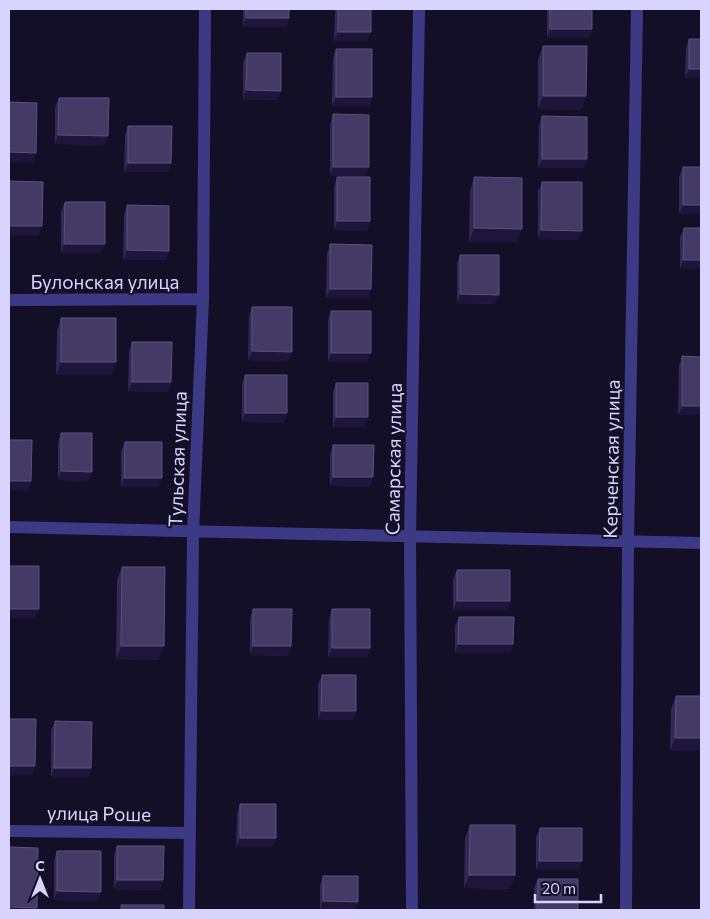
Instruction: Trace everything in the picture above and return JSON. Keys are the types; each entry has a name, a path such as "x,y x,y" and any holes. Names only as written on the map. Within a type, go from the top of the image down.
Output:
{"street":[{"name":"Тульская улица","path":"189,910 193,532 202,299 205,9"},
{"name":"Самарская улица","path":"412,910 410,537 419,9"},
{"name":"Керченская улица","path":"626,910 628,542 637,9"},
{"name":"Булонская улица","path":"9,300 202,299"},
{"path":"9,528 701,543"},
{"name":"улица Роше","path":"9,831 190,833"}],"building":[{"path":"246,9 289,9 289,18 246,18"},
{"path":"338,9 371,9 371,32 338,32"},
{"path":"550,9 592,9 592,29 550,29"},
{"path":"689,39 701,39 701,69 689,69"},
{"path":"543,46 587,46 586,96 543,96"},
{"path":"336,49 372,49 372,97 336,97"},
{"path":"247,53 281,53 281,91 246,90"},
{"path":"59,98 109,98 108,136 58,135"},
{"path":"9,102 37,103 36,153 9,152"},
{"path":"333,114 369,115 369,167 333,167"},
{"path":"542,116 587,117 587,159 542,159"},
{"path":"128,126 172,126 171,163 128,163"},
{"path":"683,167 701,167 701,205 683,205"},
{"path":"337,177 370,177 370,221 337,221"},
{"path":"474,177 522,178 522,229 474,228"},
{"path":"9,181 43,182 42,226 9,226"},
{"path":"542,182 582,182 582,231 541,230"},
{"path":"65,202 105,202 105,244 64,244"},
{"path":"127,205 169,206 169,251 127,250"},
{"path":"684,228 701,228 701,260 683,260"},
{"path":"330,244 372,245 371,289 330,289"},
{"path":"460,255 499,255 499,295 460,294"},
{"path":"252,307 292,307 292,352 252,351"},
{"path":"331,311 371,311 371,353 331,353"},
{"path":"61,318 116,318 116,362 61,362"},
{"path":"132,342 172,342 171,382 132,382"},
{"path":"682,356 701,357 701,406 682,406"},
{"path":"245,375 287,375 287,413 245,413"},
{"path":"336,383 368,383 368,417 336,417"},
{"path":"61,433 92,433 92,472 61,471"},
{"path":"9,440 32,440 31,481 9,481"},
{"path":"125,442 162,442 162,478 124,478"},
{"path":"333,445 374,445 373,477 333,477"},
{"path":"9,566 39,566 39,609 9,609"},
{"path":"122,567 165,567 164,646 121,646"},
{"path":"457,570 510,570 510,601 457,601"},
{"path":"253,609 292,609 291,646 253,646"},
{"path":"332,609 370,609 370,648 332,648"},
{"path":"459,617 514,617 513,644 458,644"},
{"path":"322,675 356,675 356,711 321,711"},
{"path":"676,696 701,696 701,738 675,738"},
{"path":"9,719 36,719 35,766 9,766"},
{"path":"55,721 92,722 91,768 54,768"},
{"path":"240,804 276,804 276,838 240,838"},
{"path":"470,825 515,825 515,875 469,875"},
{"path":"540,828 582,828 582,861 539,861"},
{"path":"117,846 164,846 163,880 117,880"},
{"path":"9,847 38,848 37,908 9,907"},
{"path":"57,851 101,851 101,892 57,891"},
{"path":"323,876 358,876 358,902 323,901"},
{"path":"538,879 578,879 578,910 537,910"},
{"path":"121,905 164,905 164,910 121,910"}]}
